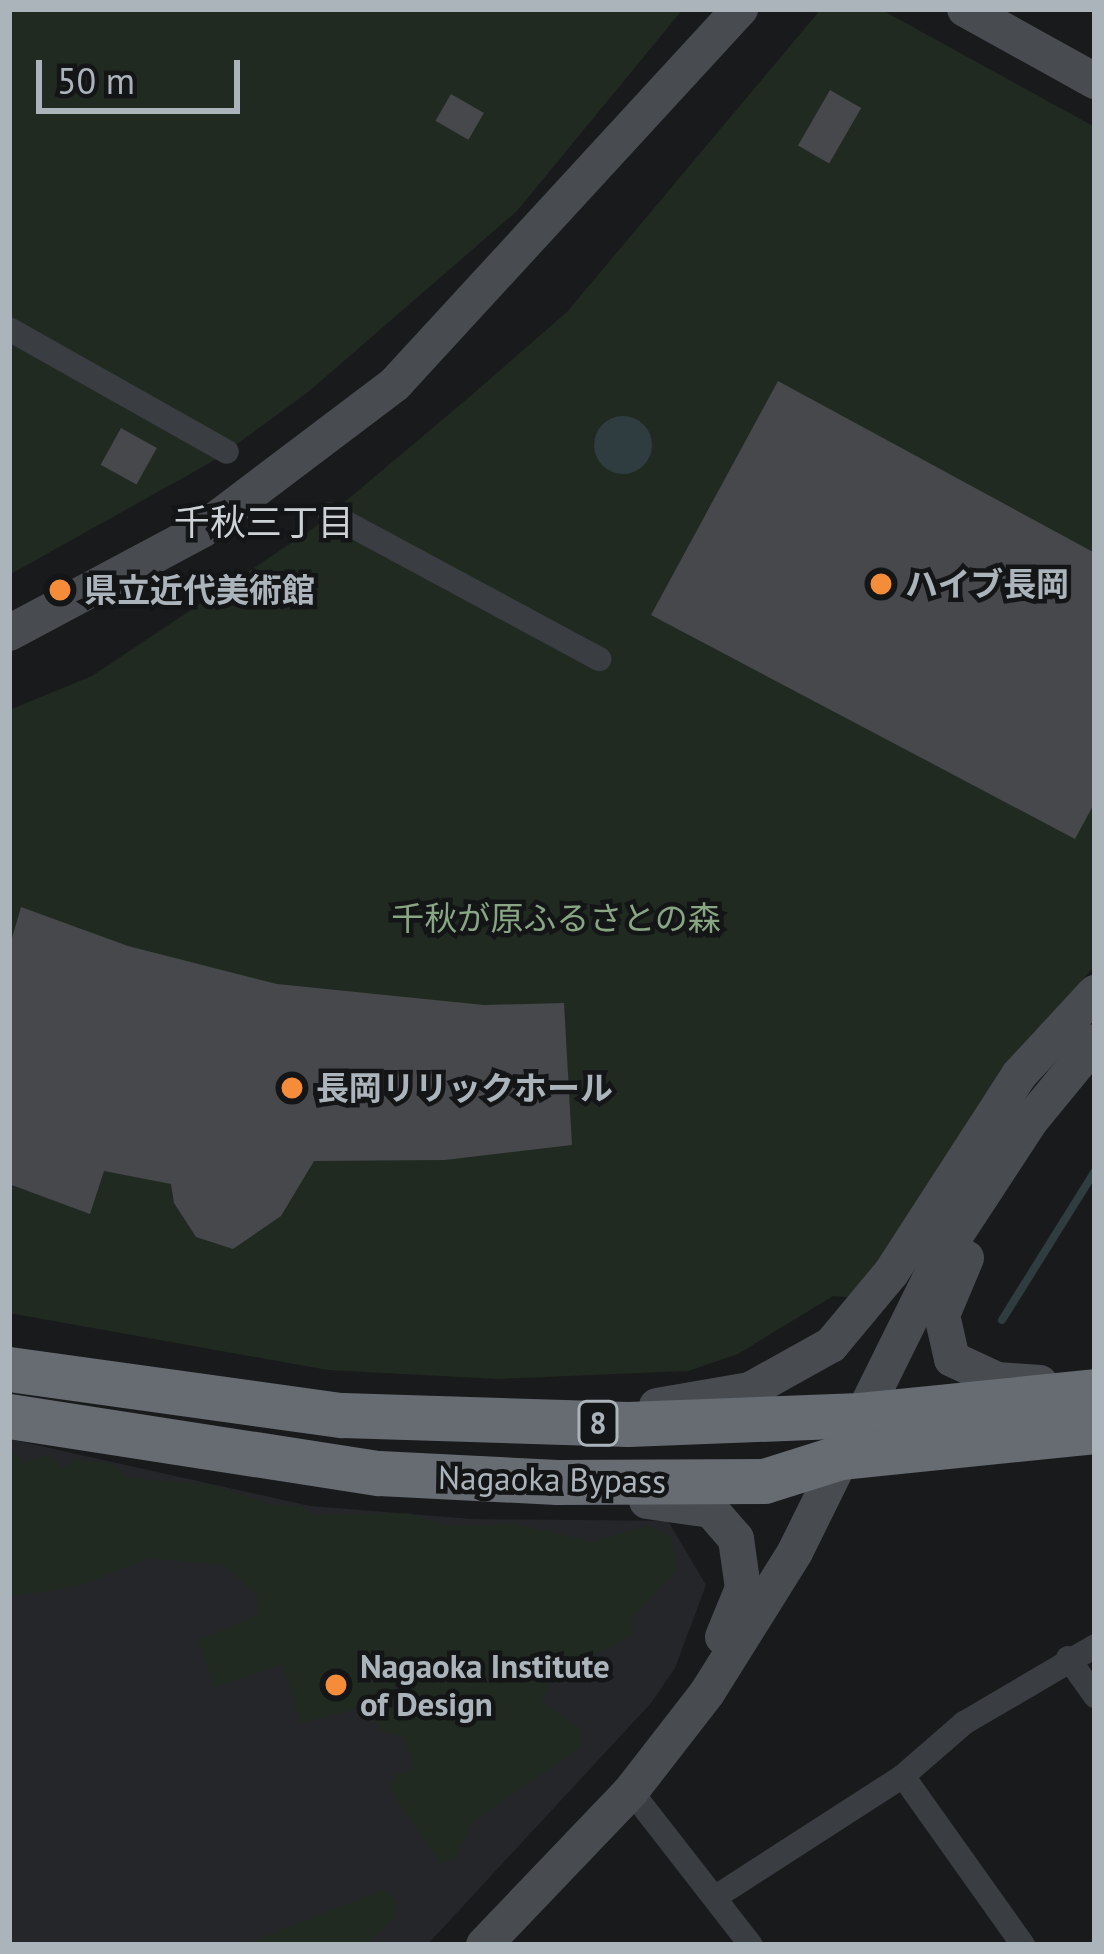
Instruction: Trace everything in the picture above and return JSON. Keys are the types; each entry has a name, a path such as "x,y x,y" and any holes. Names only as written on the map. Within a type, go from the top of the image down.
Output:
{"highway":[{"name":"Nagaoka Bypass","path":"9,1369 101,1386 342,1415 540,1422 860,1415 1095,1390"},
{"name":"Nagaoka Bypass","path":"9,1416 379,1473 764,1481 840,1457 1095,1430"}],"street":[{"path":"9,633 202,530 395,384 740,9"},
{"path":"965,9 1095,81"},
{"path":"9,329 226,452"},
{"path":"330,514 599,659"},
{"path":"540,1422 750,1390 831,1346 891,1273 1019,1075 1095,993"},
{"path":"484,1945 631,1791 744,1638 981,1192 1095,1042"},
{"path":"1095,1073 966,1258 950,1290 941,1339 952,1359 997,1380 1095,1381"},
{"path":"9,1351 101,1386"},
{"path":"379,1473 447,1494 686,1502 725,1522 745,1568 736,1611 682,1705 460,1945"},
{"path":"717,1895 903,1776 964,1723 1095,1646"},
{"path":"1068,1658 1095,1696"},
{"path":"903,1776 1023,1945"},
{"path":"631,1791 717,1895 751,1945"}],"shaded area":[{"path":"623,416 643,425 652,445 643,465 623,474 603,465 594,445 603,425"},
{"name":"Nagaoka Institute of Design","path":"9,1439 310,1506 472,1519 668,1521 706,1585 675,1668 651,1703 427,1945 9,1945"}],"green space":[{"path":"9,9 683,9 517,211 307,393 215,460 9,575"},
{"name":"千秋が原ふるさとの森","path":"821,9 880,9 1095,127 1095,965 1000,1079 857,1298 833,1296 738,1354 688,1371 498,1379 328,1370 9,1313 9,710 92,676 315,527 467,399 567,312"},
{"path":"9,1448 25,1463 50,1454 62,1469 76,1459 114,1464 128,1478 209,1484 275,1505 301,1505 312,1515 408,1513 449,1526 517,1524 594,1542 648,1526 671,1536 677,1570 631,1620 634,1634 586,1660 572,1679 551,1682 542,1702 580,1728 581,1747 474,1821 456,1858 441,1864 389,1788 397,1774 414,1770 405,1737 383,1731 365,1707 301,1723 283,1664 215,1687 199,1640 258,1615 257,1595 224,1565 150,1558 79,1586 9,1597"},
{"path":"383,1890 397,1900 395,1918 366,1945 244,1945"}],"building":[{"path":"830,90 861,108 829,163 798,145"},
{"path":"451,94 484,113 468,140 436,121"},
{"name":"ハイブ長岡","path":"778,381 1095,553 1095,802 1075,839 651,615"},
{"path":"121,428 157,448 136,485 101,465"},
{"name":"長岡リリックホール","path":"21,907 128,946 277,984 484,1005 564,1003 572,1145 445,1160 314,1161 281,1216 233,1249 196,1237 174,1203 171,1184 104,1171 90,1214 9,1184 9,948"}],"waterway":[{"path":"1002,1320 1095,1171"}],"place":[{"name":"ハイブ長岡","path":"881,584"},
{"name":"県立近代美術館","path":"60,590"},
{"name":"長岡リリックホール","path":"292,1088"},
{"name":"Nagaoka Institute of Design","path":"336,1685"}],"district":[{"name":"千秋三丁目","path":"264,522"}]}
